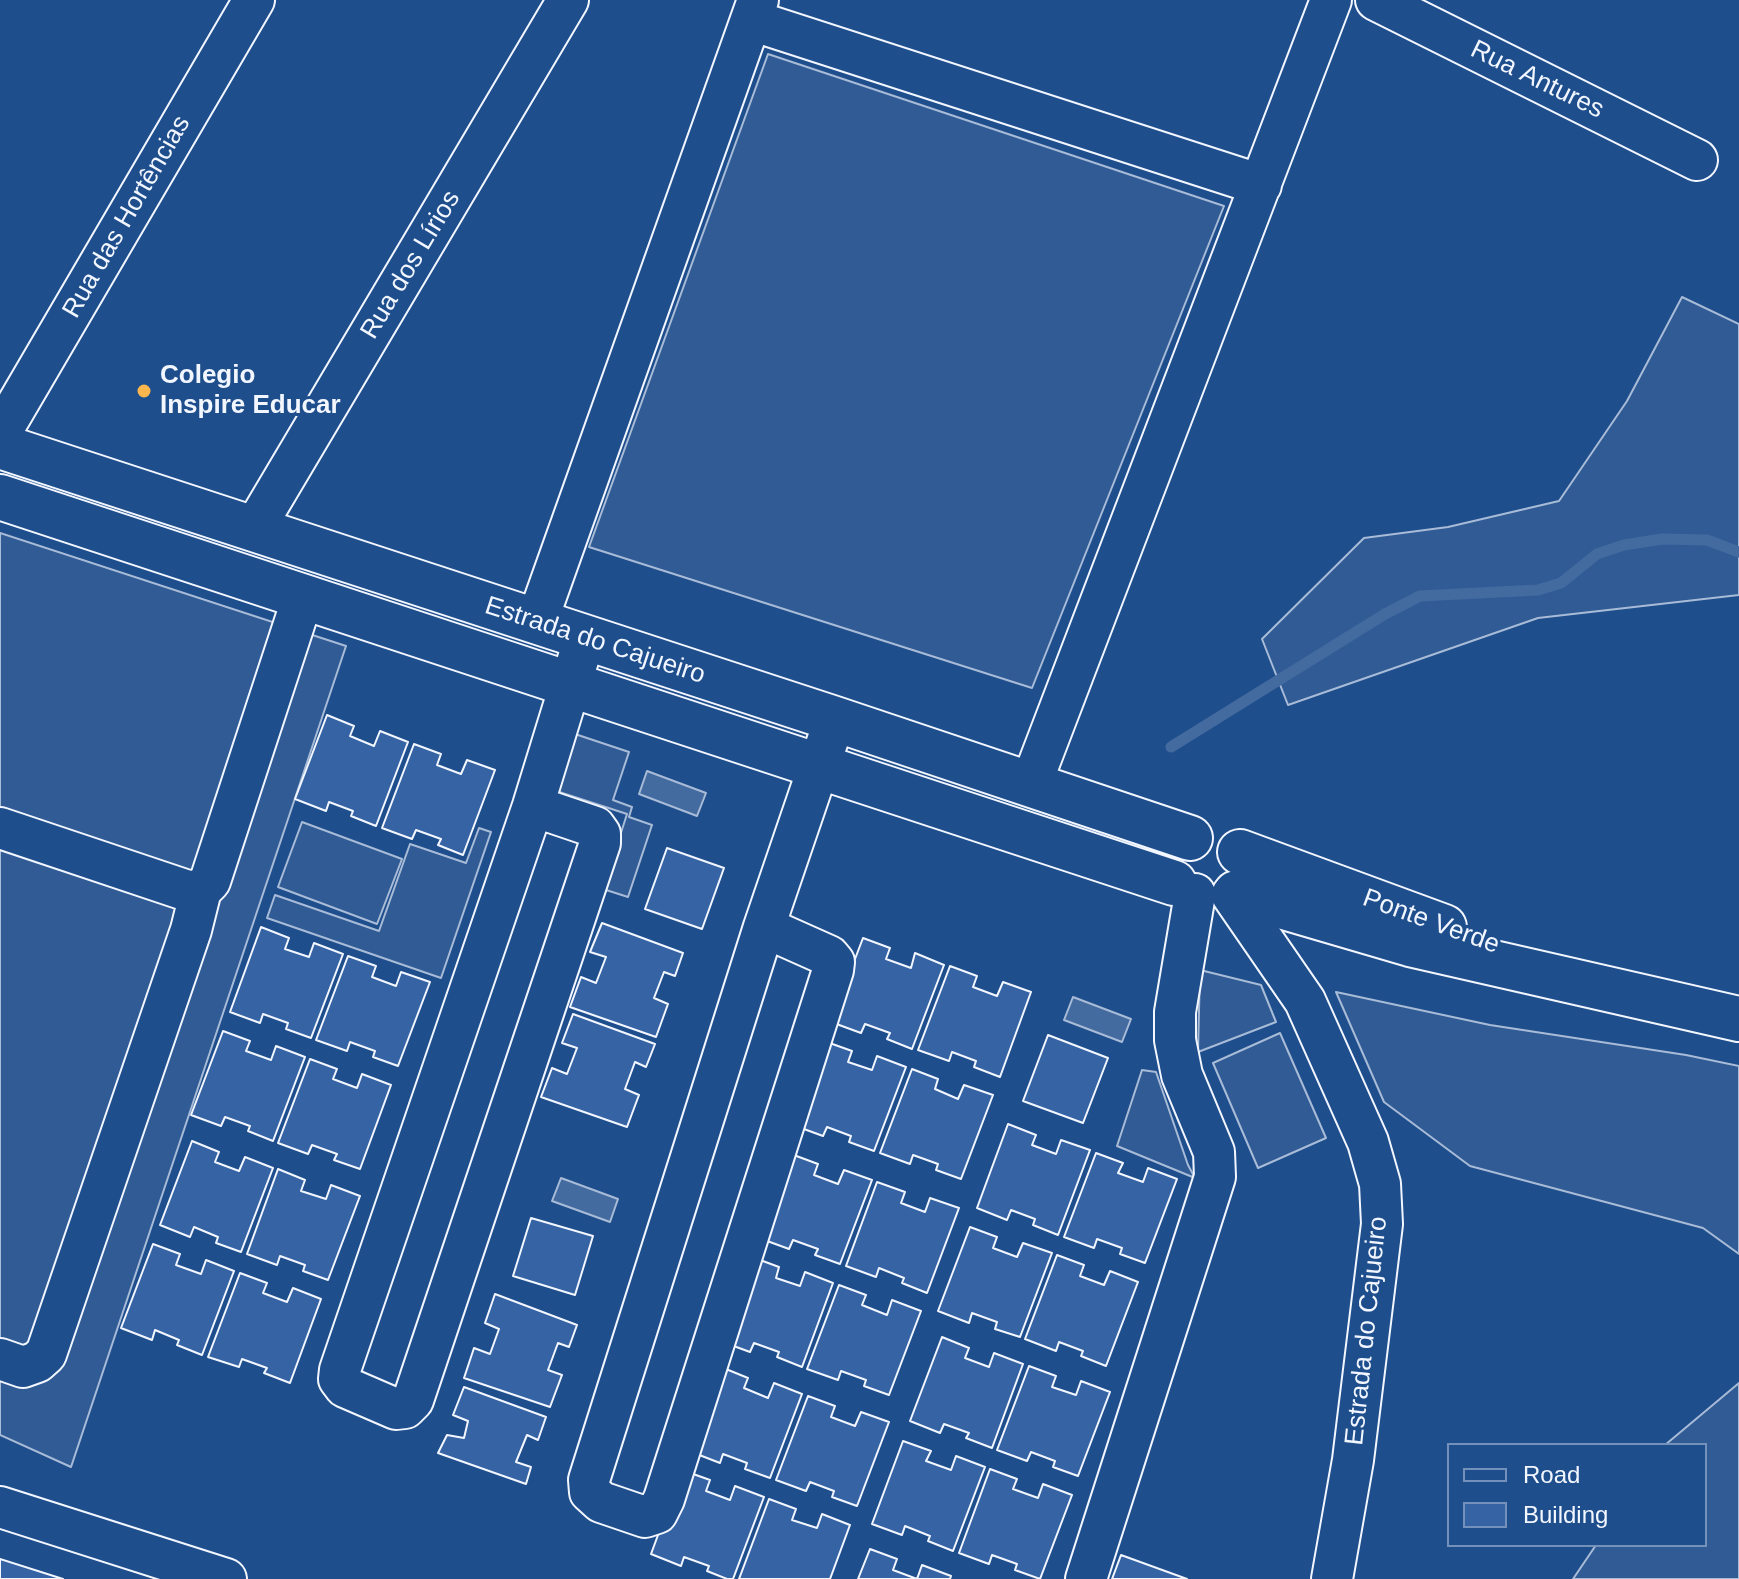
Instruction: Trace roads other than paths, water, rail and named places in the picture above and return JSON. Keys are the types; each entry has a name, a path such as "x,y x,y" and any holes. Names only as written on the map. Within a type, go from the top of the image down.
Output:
{"main road":[{"name":"Estrada do Cajueiro","path":"0,446 1190,838 1177,842 1165,857 1165,873 1213,886"},
{"name":"Estrada do Cajueiro","path":"0,497 818,766 1213,886"},
{"path":"140,543 155,497"},
{"path":"303,597 320,551"},
{"name":"Ponte Verde","path":"1213,886 1622,992 1739,1019"}],"street":[{"name":"Rua das Hortências","path":"0,434 254,0"},
{"name":"Rua dos Lírios","path":"254,529 568,0"},
{"path":"1031,784 1331,0"},
{"name":"Rua Antures","path":"1376,0 1697,160"},
{"path":"537,621 754,10 1261,185"},
{"path":"0,1359 23,1367 37,1362 46,1354 191,930 201,890 210,881 303,597"},
{"path":"533,806 595,827 600,834 600,843 413,1400 405,1408 396,1409 345,1387 339,1379 340,1370 533,806 585,637"},
{"path":"764,927 829,956 834,962 833,970 664,1499 657,1513 645,1517 601,1502 590,1492 589,1480 764,927 835,719"},
{"path":"0,828 188,891 201,890"},
{"path":"1086,1579 1215,1177 1214,1152 1182,1075 1175,1040 1175,1012 1213,886"},
{"name":"Estrada do Cajueiro","path":"1213,886 1305,1001 1368,1142 1380,1184 1382,1224 1353,1460 1332,1579"},
{"path":"0,1507 226,1579"}],"waterway":[{"path":"1171,747 1385,614 1420,596 1538,590 1561,583 1597,554 1624,545 1662,539 1707,540 1739,552"}],"place":[{"name":"Colegio Inspire Educar","path":"144,391"}]}
